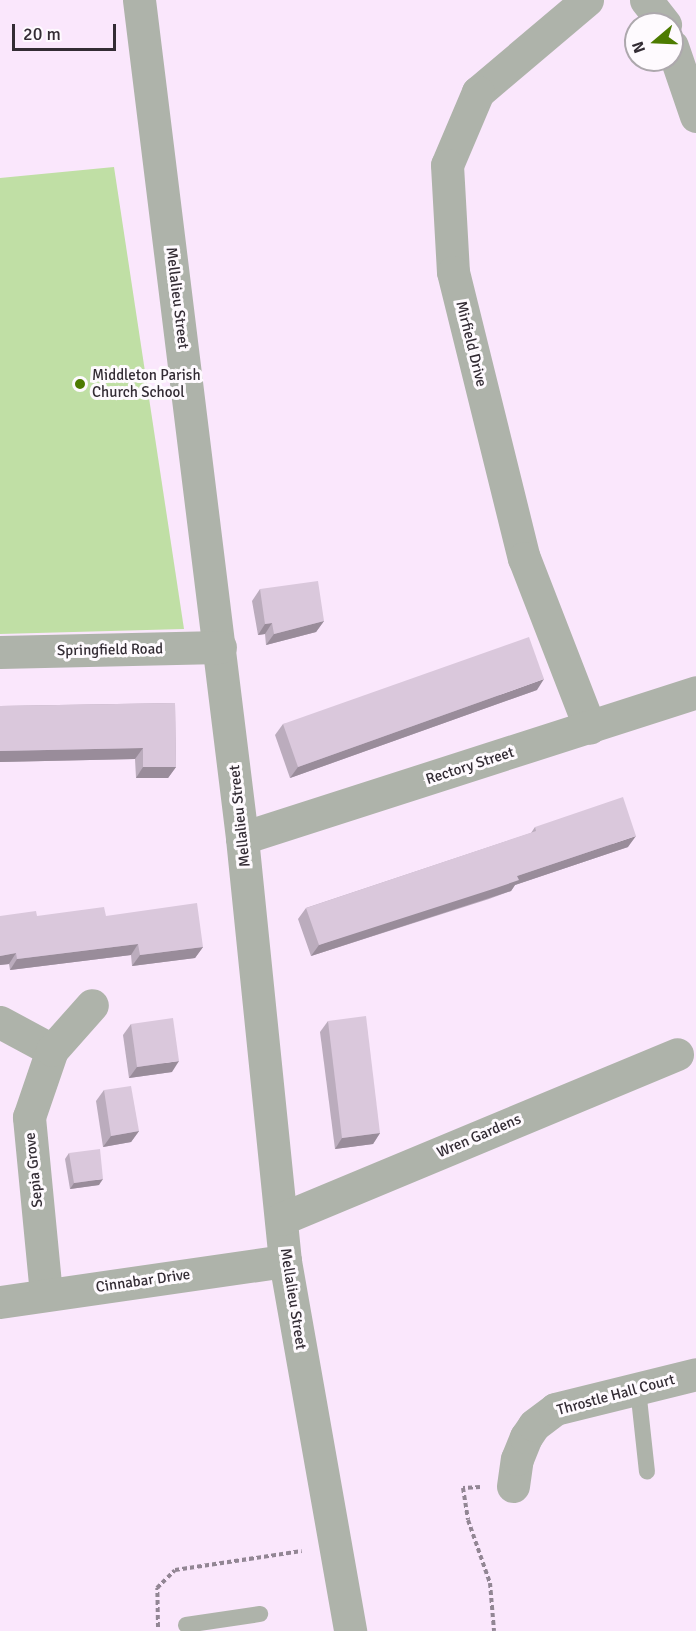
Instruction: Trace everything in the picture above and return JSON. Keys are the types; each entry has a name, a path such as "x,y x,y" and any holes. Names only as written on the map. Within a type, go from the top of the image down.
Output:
{"street":[{"name":"Mellalieu Street","path":"140,0 242,838 285,1261 350,1631"},
{"name":"Mirfield Drive","path":"587,0 478,92 447,165 453,272 524,558 590,728"},
{"path":"681,72 696,116"},
{"name":"Springfield Road","path":"0,652 220,647"},
{"name":"Rectory Street","path":"242,838 590,728 696,692"},
{"name":"Sepia Grove","path":"46,1294 28,1117 52,1050 92,1005"},
{"path":"0,1022 52,1050"},
{"name":"Wren Gardens","path":"281,1219 677,1054"},
{"name":"Cinnabar Drive","path":"0,1302 285,1261"},
{"name":"Throstle Hall Court","path":"499,1486 517,1459 526,1437 542,1418 571,1404 696,1374"}],"lane":[{"path":"638,1389 647,1472"},
{"path":"186,1624 217,1626 260,1614"}],"path":[{"path":"494,1631 490,1583 468,1520 463,1488 499,1486"},
{"path":"159,1631 157,1588 175,1570 335,1546"}],"green space":[{"name":"Middleton Parish Church School","path":"114,167 184,629 0,634 0,178"}],"building":[{"path":"318,581 324,621 274,634 272,623 265,624 260,589"},
{"path":"529,637 544,679 298,767 283,724"},
{"path":"175,703 176,767 143,767 143,748 0,751 0,706"},
{"path":"623,797 636,836 517,876 519,880 496,888 319,945 306,908 536,831 535,827"},
{"path":"197,903 203,947 140,955 138,944 17,959 16,953 0,956 0,916 36,911 37,916 104,907 106,916"},
{"path":"366,1016 380,1133 342,1138 328,1021"},
{"path":"173,1018 179,1061 137,1067 131,1024"},
{"path":"131,1086 139,1131 111,1136 104,1090"},
{"path":"100,1149 103,1179 74,1183 69,1153"}],"place":[{"name":"Middleton Parish Church School","path":"80,384"}]}
